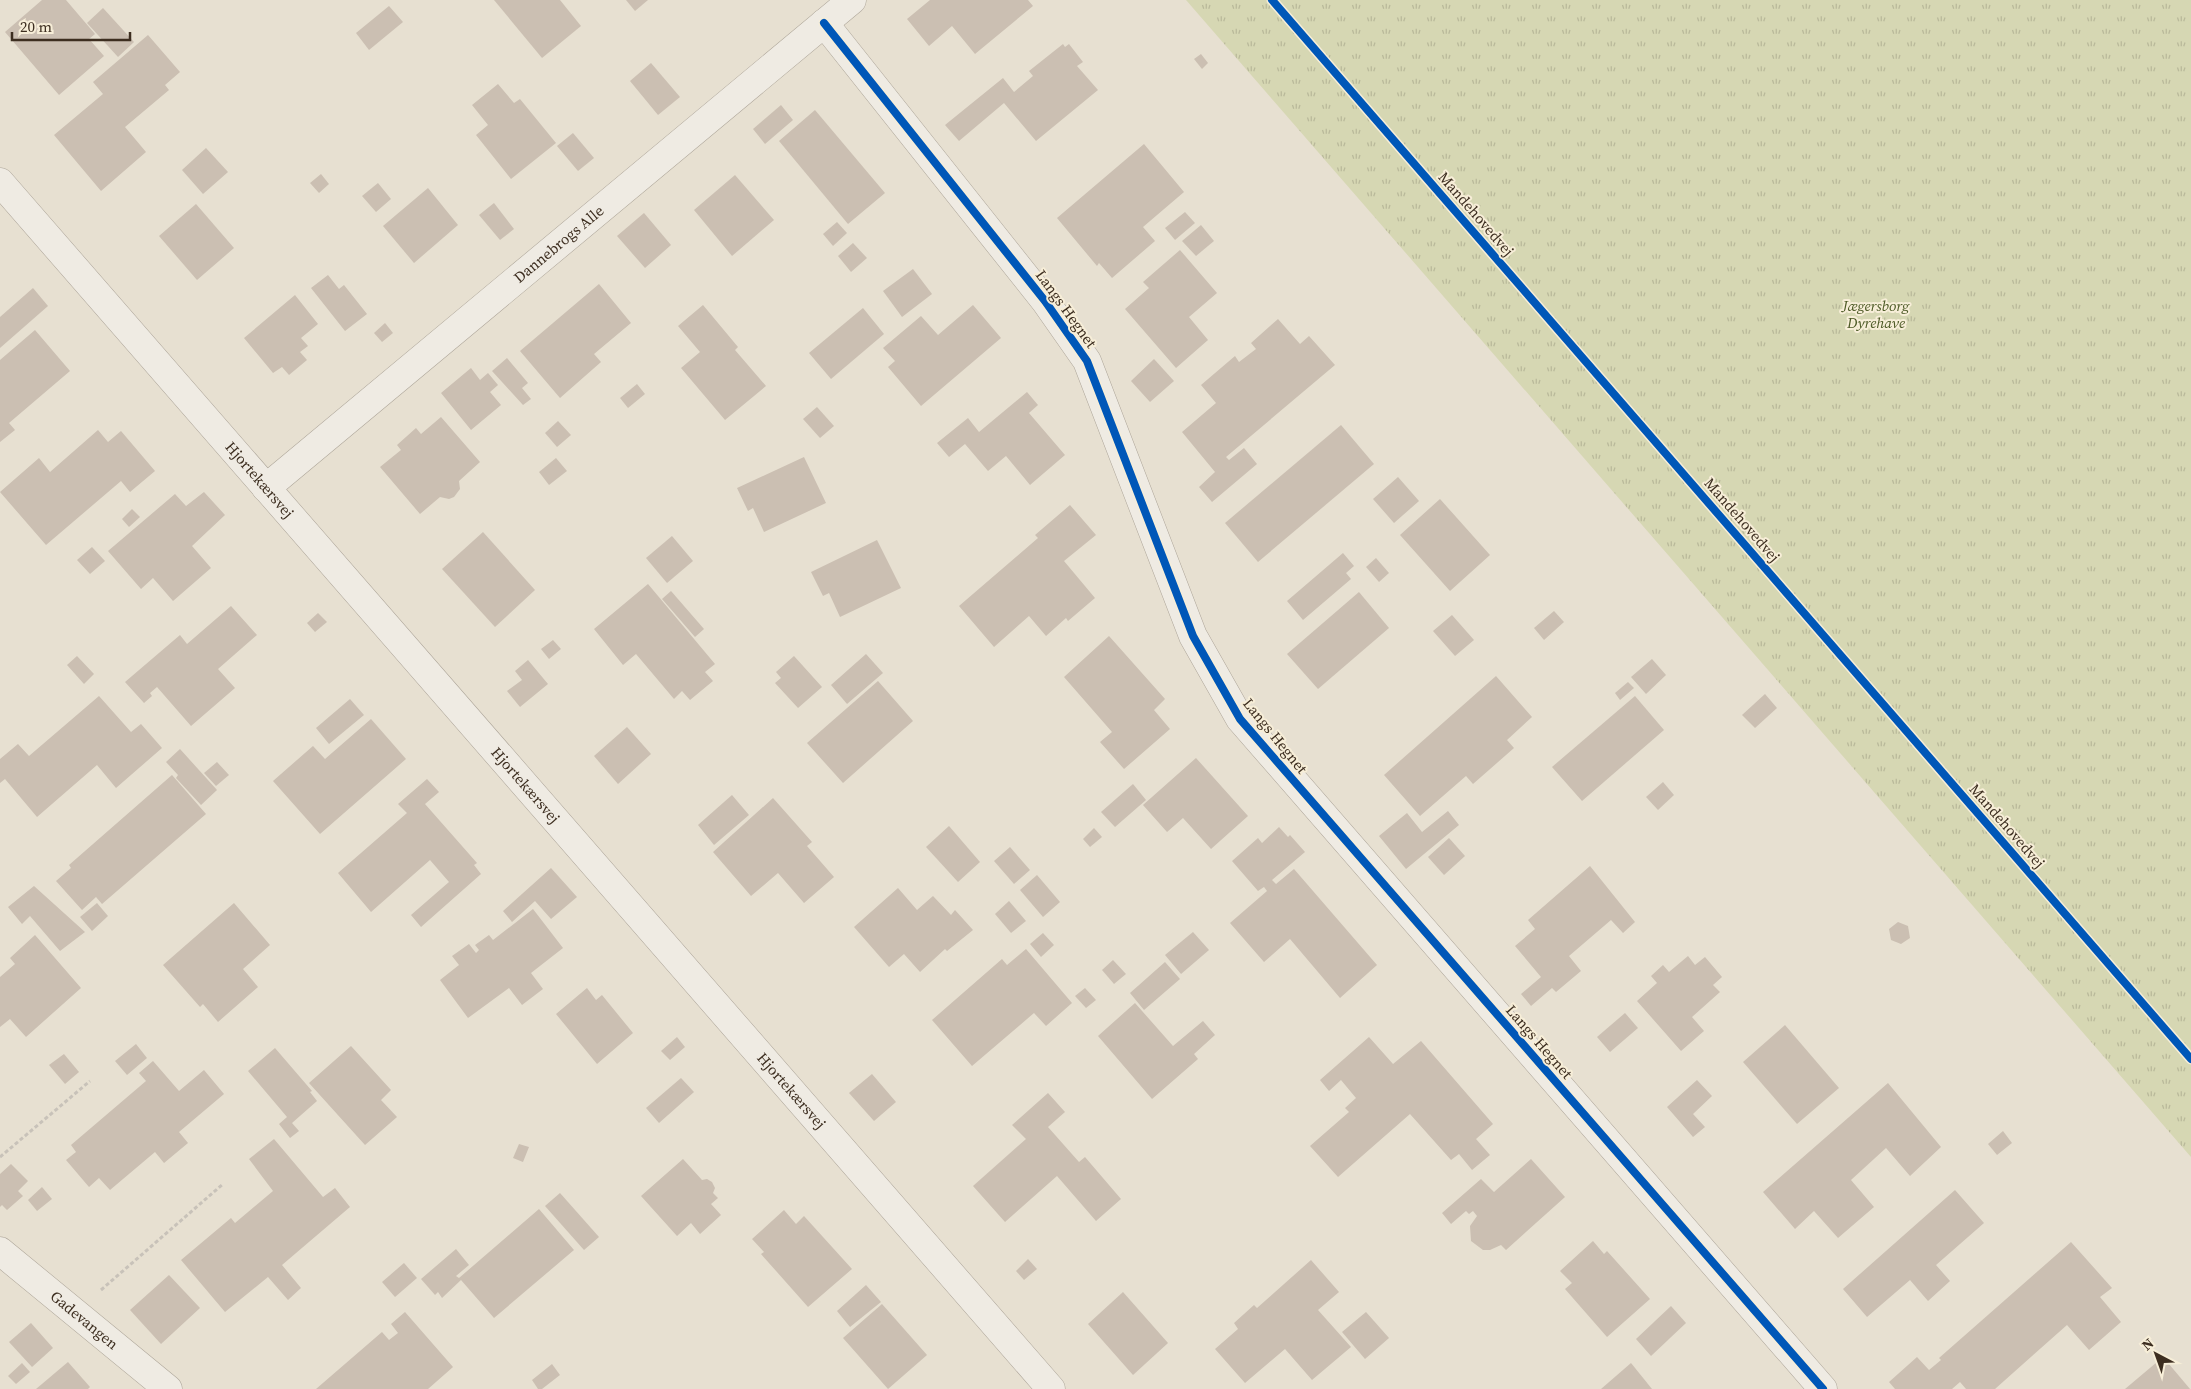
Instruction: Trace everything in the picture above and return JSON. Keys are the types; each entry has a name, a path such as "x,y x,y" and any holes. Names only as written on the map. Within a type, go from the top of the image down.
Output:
{"street":[{"name":"Dannebrogs Alle","path":"266,488 852,0"},
{"name":"Langs Hegnet","path":"824,23 1045,301 1087,361 1192,636 1240,719 1822,1389"},
{"name":"Hjortekærsvej","path":"0,182 1051,1389"},
{"name":"Gadevangen","path":"0,1251 168,1389"}],"path":[{"path":"0,1157 90,1081"},
{"path":"75,1312 223,1184"}],"green space":[{"name":"Jægersborg Dyrehave","path":"1186,0 2191,0 2191,1157"}],"building":[{"path":"42,0 66,0 95,34 89,39 104,56 59,95 5,32"},
{"path":"494,0 560,0 581,26 542,58"},
{"path":"626,0 648,0 635,11"},
{"path":"930,0 1028,0 1033,6 975,54 952,26 929,46 907,19"},
{"path":"389,6 403,22 369,50 356,33"},
{"path":"103,8 134,42 118,57 87,23"},
{"path":"148,35 180,72 165,85 169,90 125,127 146,152 101,191 54,135 103,94 93,82"},
{"path":"1063,44 1065,47 1069,44 1083,62 1077,66 1098,90 1036,141 1004,103 959,141 945,125 1003,78 1014,92 1033,76 1029,71"},
{"path":"1201,54 1208,63 1202,69 1194,59"},
{"path":"651,63 680,97 658,115 630,81"},
{"path":"498,84 514,103 520,99 556,143 511,179 476,135 488,125 472,105"},
{"path":"781,105 793,120 765,144 753,129"},
{"path":"815,110 885,193 848,224 779,141"},
{"path":"573,133 594,158 578,171 557,146"},
{"path":"1144,144 1184,192 1143,227 1155,241 1112,278 1099,263 1097,266 1057,218"},
{"path":"206,148 228,172 203,194 182,170"},
{"path":"321,174 329,184 319,193 310,183"},
{"path":"735,175 774,220 732,256 694,210"},
{"path":"378,183 391,199 376,212 362,196"},
{"path":"428,188 458,225 414,263 383,226"},
{"path":"494,203 514,229 500,240 479,215"},
{"path":"196,204 234,248 197,280 159,236"},
{"path":"1185,212 1195,223 1175,240 1165,228"},
{"path":"644,213 671,245 645,268 617,236"},
{"path":"837,222 847,233 833,246 823,234"},
{"path":"1201,225 1214,241 1196,256 1182,241"},
{"path":"853,243 867,258 851,272 838,256"},
{"path":"1180,250 1217,293 1189,317 1208,340 1176,368 1125,309 1149,288 1143,282"},
{"path":"913,269 932,294 902,317 883,291"},
{"path":"328,275 339,289 344,285 367,314 345,331 311,288"},
{"path":"599,284 631,323 594,354 601,362 560,398 520,351"},
{"path":"33,288 48,306 0,348 0,317"},
{"path":"295,295 318,324 301,338 308,346 300,352 307,360 289,375 282,367 273,373 244,338"},
{"path":"703,305 738,347 735,350 766,386 725,420 681,368 700,352 678,326"},
{"path":"973,305 1001,338 921,406 888,367 895,361 883,348 921,316 938,335"},
{"path":"863,308 884,334 831,379 809,353"},
{"path":"1278,319 1300,344 1309,336 1335,365 1226,457 1229,460 1244,448 1257,464 1212,502 1199,487 1215,472 1182,432 1216,403 1201,385 1235,356 1239,362 1256,349 1251,343"},
{"path":"385,323 393,333 382,342 374,333"},
{"path":"35,330 70,371 9,423 15,430 0,442 0,360"},
{"path":"507,358 528,383 522,388 531,399 523,405 492,371"},
{"path":"1154,359 1174,381 1150,402 1131,381"},
{"path":"471,368 480,380 488,373 498,385 490,392 501,405 471,430 441,393"},
{"path":"637,384 645,394 628,408 620,398"},
{"path":"1027,392 1038,405 1029,413 1065,455 1030,485 1006,456 988,471 965,444 949,457 937,443 968,418 979,432"},
{"path":"817,407 834,426 820,438 803,419"},
{"path":"441,417 480,462 459,481 460,489 454,497 449,499 440,497 420,514 380,467 401,450 397,445 416,428 421,434"},
{"path":"558,421 571,435 557,447 545,433"},
{"path":"1341,425 1374,464 1258,562 1225,523"},
{"path":"98,430 108,442 121,431 155,471 130,492 121,481 46,545 0,492 39,458 50,472"},
{"path":"804,457 826,503 764,532 753,508 748,511 737,488"},
{"path":"556,458 567,471 549,485 539,472"},
{"path":"1398,477 1419,501 1394,523 1373,499"},
{"path":"204,492 225,515 192,546 211,568 173,601 153,578 141,589 108,551 175,494 186,506"},
{"path":"1440,499 1490,555 1450,591 1400,535"},
{"path":"1070,505 1096,535 1064,561 1095,598 1068,621 1066,618 1046,636 1029,616 994,647 959,606 1038,538 1035,535"},
{"path":"132,509 140,517 129,527 122,519"},
{"path":"483,532 535,590 495,627 442,569"},
{"path":"672,536 693,561 667,583 646,558"},
{"path":"877,540 901,588 840,617 829,593 823,596 811,572"},
{"path":"92,547 105,561 90,574 77,560"},
{"path":"1343,553 1354,566 1346,573 1351,579 1303,620 1287,601"},
{"path":"1376,558 1389,573 1379,582 1366,567"},
{"path":"648,584 715,664 705,672 713,681 690,700 682,691 674,699 636,654 623,665 594,629"},
{"path":"671,591 704,629 695,637 662,599"},
{"path":"1359,592 1389,628 1318,689 1287,654"},
{"path":"231,606 257,635 218,669 235,688 191,726 157,687 150,693 152,696 144,703 125,682 180,635 187,644"},
{"path":"1554,611 1564,622 1544,640 1534,628"},
{"path":"318,613 327,622 315,632 307,623"},
{"path":"1452,615 1474,640 1455,656 1433,631"},
{"path":"1109,636 1165,699 1154,710 1170,729 1124,769 1100,742 1112,732 1064,677"},
{"path":"553,640 561,649 549,659 541,649"},
{"path":"866,654 883,673 847,704 831,685"},
{"path":"77,656 94,674 84,684 67,665"},
{"path":"794,656 822,687 798,708 775,683 781,678 776,672"},
{"path":"1652,659 1666,675 1646,694 1631,677"},
{"path":"528,660 548,684 520,707 507,691 522,680 515,671"},
{"path":"1496,676 1532,717 1507,740 1514,748 1473,784 1466,776 1420,816 1384,775"},
{"path":"878,681 913,721 843,783 807,743"},
{"path":"1628,682 1634,688 1620,700 1615,693"},
{"path":"1765,694 1777,708 1755,728 1742,715"},
{"path":"99,696 131,732 141,724 162,748 116,788 97,765 37,817 5,779 0,783 0,759 18,744 29,756"},
{"path":"1635,696 1664,730 1582,801 1552,767"},
{"path":"350,699 364,715 329,744 316,728"},
{"path":"371,719 406,759 320,834 273,781 313,746 325,759"},
{"path":"627,727 651,754 618,784 594,756"},
{"path":"180,749 217,790 201,805 176,778 178,775 166,762"},
{"path":"1196,758 1248,816 1211,849 1183,818 1167,832 1143,805"},
{"path":"217,762 229,775 216,786 204,773"},
{"path":"172,775 206,814 102,904 96,897 82,910 56,881 71,868 69,865"},
{"path":"427,779 439,792 425,804 477,863 474,865 481,874 421,927 411,915 449,882 430,860 371,912 338,873 407,813 398,804"},
{"path":"1663,782 1674,795 1658,810 1646,797"},
{"path":"1133,784 1146,800 1115,827 1101,812"},
{"path":"732,795 749,815 714,845 698,825"},
{"path":"773,798 812,842 807,846 834,877 804,903 778,873 751,896 713,852"},
{"path":"1448,811 1459,825 1406,869 1379,836 1407,813 1422,832"},
{"path":"949,826 980,862 958,882 926,847"},
{"path":"1279,827 1288,837 1290,835 1305,852 1272,880 1276,884 1294,869 1377,965 1340,998 1290,939 1264,962 1230,923 1267,891 1264,887 1258,891 1232,861 1258,838 1262,843"},
{"path":"1094,828 1102,837 1090,847 1083,839"},
{"path":"1449,838 1465,856 1444,875 1428,857"},
{"path":"1010,847 1030,870 1014,884 994,861"},
{"path":"1590,866 1635,922 1623,933 1611,920 1569,956 1581,971 1556,992 1552,988 1531,1006 1521,994 1541,977 1515,946 1535,929 1528,920"},
{"path":"551,868 577,897 551,919 535,901 512,922 503,911"},
{"path":"1037,875 1060,902 1043,917 1020,890"},
{"path":"34,886 85,932 60,951 30,916 22,924 8,907"},
{"path":"898,888 917,910 933,896 951,915 955,910 973,930 947,951 945,949 920,972 904,954 889,967 854,927"},
{"path":"1009,901 1026,921 1011,933 995,914"},
{"path":"97,903 108,916 92,931 80,917"},
{"path":"234,903 270,945 243,969 258,987 218,1022 203,1004 200,1007 163,965"},
{"path":"533,909 563,948 531,973 543,989 522,1005 509,988 468,1018 440,980 459,965 452,956 469,944 476,953 479,950 475,945 489,935 493,940"},
{"path":"1898,922 1908,926 1910,938 1901,944 1891,940 1889,929"},
{"path":"1193,932 1209,950 1181,974 1165,955"},
{"path":"1043,933 1054,945 1041,957 1030,944"},
{"path":"35,935 81,988 26,1037 10,1019 0,1027 0,977 15,964 10,958"},
{"path":"1026,949 1072,1003 1046,1026 1034,1013 972,1066 932,1020 1002,959 1007,965"},
{"path":"1688,956 1695,965 1705,957 1722,977 1713,985 1720,992 1692,1017 1704,1031 1681,1051 1637,1001 1657,983 1651,976 1663,965 1669,972"},
{"path":"1113,960 1126,974 1114,984 1102,970"},
{"path":"1165,962 1180,979 1144,1010 1130,993"},
{"path":"587,988 596,1000 602,995 633,1033 597,1064 556,1014"},
{"path":"1085,988 1096,1000 1086,1008 1075,996"},
{"path":"1135,1003 1173,1046 1203,1021 1215,1035 1194,1054 1198,1059 1152,1099 1098,1036"},
{"path":"1625,1013 1638,1028 1610,1052 1597,1037"},
{"path":"1785,1025 1839,1088 1797,1124 1743,1062"},
{"path":"677,1037 685,1047 670,1060 661,1051"},
{"path":"1369,1037 1393,1064 1421,1041 1493,1124 1476,1139 1490,1155 1472,1170 1459,1154 1451,1160 1410,1114 1338,1177 1310,1146 1349,1112 1345,1108 1356,1098 1341,1080 1329,1091 1320,1080"},
{"path":"136,1044 147,1058 127,1075 115,1061"},
{"path":"351,1046 391,1090 381,1100 397,1117 365,1145 309,1083"},
{"path":"275,1048 312,1091 310,1092 317,1101 292,1123 299,1131 290,1138 279,1124 287,1117 248,1071"},
{"path":"64,1054 79,1072 65,1084 49,1065"},
{"path":"153,1061 179,1091 204,1070 224,1094 179,1132 188,1143 164,1163 155,1152 110,1190 99,1178 89,1187 66,1160 76,1152 71,1145 146,1081 139,1073"},
{"path":"872,1074 896,1102 874,1121 849,1093"},
{"path":"681,1078 694,1092 659,1123 646,1108"},
{"path":"1697,1080 1712,1096 1693,1114 1705,1127 1693,1137 1667,1107"},
{"path":"1888,1083 1941,1147 1910,1176 1886,1148 1851,1180 1874,1207 1838,1238 1814,1211 1795,1229 1763,1192"},
{"path":"1048,1093 1065,1112 1048,1127 1079,1162 1085,1157 1121,1199 1096,1221 1057,1176 1005,1222 973,1186 1026,1139 1012,1125"},
{"path":"2003,1131 2012,1143 1997,1155 1988,1144"},
{"path":"274,1139 323,1197 335,1188 350,1207 282,1265 301,1288 288,1300 268,1277 225,1312 181,1260 231,1218 235,1223 273,1191 249,1159"},
{"path":"519,1144 529,1147 523,1162 513,1158"},
{"path":"683,1159 702,1180 707,1179 712,1182 715,1188 713,1193 718,1198 711,1204 721,1215 700,1234 691,1223 677,1236 641,1196"},
{"path":"1531,1159 1565,1197 1506,1250 1501,1245 1490,1250 1483,1250 1471,1241 1470,1226 1477,1216 1473,1211 1469,1214 1466,1211 1451,1224 1442,1213 1481,1179 1494,1192"},
{"path":"11,1164 28,1181 18,1191 23,1196 7,1210 2,1205 0,1207 0,1174"},
{"path":"42,1187 52,1199 37,1211 28,1200"},
{"path":"1955,1190 1984,1223 1936,1265 1950,1281 1928,1301 1910,1280 1867,1317 1843,1289"},
{"path":"560,1193 599,1237 584,1250 545,1206"},
{"path":"539,1209 574,1250 494,1318 461,1280 442,1298 438,1292 435,1295 421,1279 456,1249 469,1265 456,1276 459,1278"},
{"path":"784,1210 796,1224 804,1216 852,1269 808,1307 761,1254 764,1252 752,1239"},
{"path":"1593,1241 1604,1254 1607,1251 1650,1299 1607,1337 1565,1289 1572,1283 1560,1271"},
{"path":"2071,1242 2112,1288 2100,1297 2121,1322 2089,1350 2067,1325 1995,1389 1966,1389 1960,1382 1952,1389 1895,1389 1889,1382 1917,1357 1929,1370 1941,1360 1939,1358"},
{"path":"1028,1259 1037,1269 1024,1280 1016,1271"},
{"path":"1311,1260 1339,1292 1318,1310 1351,1347 1312,1380 1285,1349 1245,1383 1215,1349 1238,1329 1234,1323 1254,1305 1257,1308"},
{"path":"404,1263 417,1278 395,1297 382,1282"},
{"path":"169,1275 200,1308 161,1344 130,1310"},
{"path":"866,1285 881,1302 850,1327 837,1311"},
{"path":"1123,1292 1168,1343 1133,1375 1088,1324"},
{"path":"882,1304 927,1355 888,1389 843,1338"},
{"path":"1671,1306 1686,1323 1651,1356 1636,1339"},
{"path":"405,1312 453,1367 428,1389 316,1389 382,1332 389,1340 398,1333 391,1324"},
{"path":"1366,1312 1389,1338 1365,1359 1342,1332"},
{"path":"31,1323 53,1348 32,1367 9,1342"},
{"path":"2163,1357 2190,1389 2125,1389"},
{"path":"68,1362 90,1387 88,1389 36,1389"},
{"path":"22,1363 30,1372 16,1384 8,1376"},
{"path":"1631,1363 1652,1389 1601,1389"},
{"path":"552,1364 560,1375 542,1389 538,1389 532,1380"}],"cycle path":[{"name":"Mandehovedvej","path":"1272,0 2191,1059"},
{"path":"824,23 1045,301 1087,361 1193,636 1240,719 1823,1389"}]}
